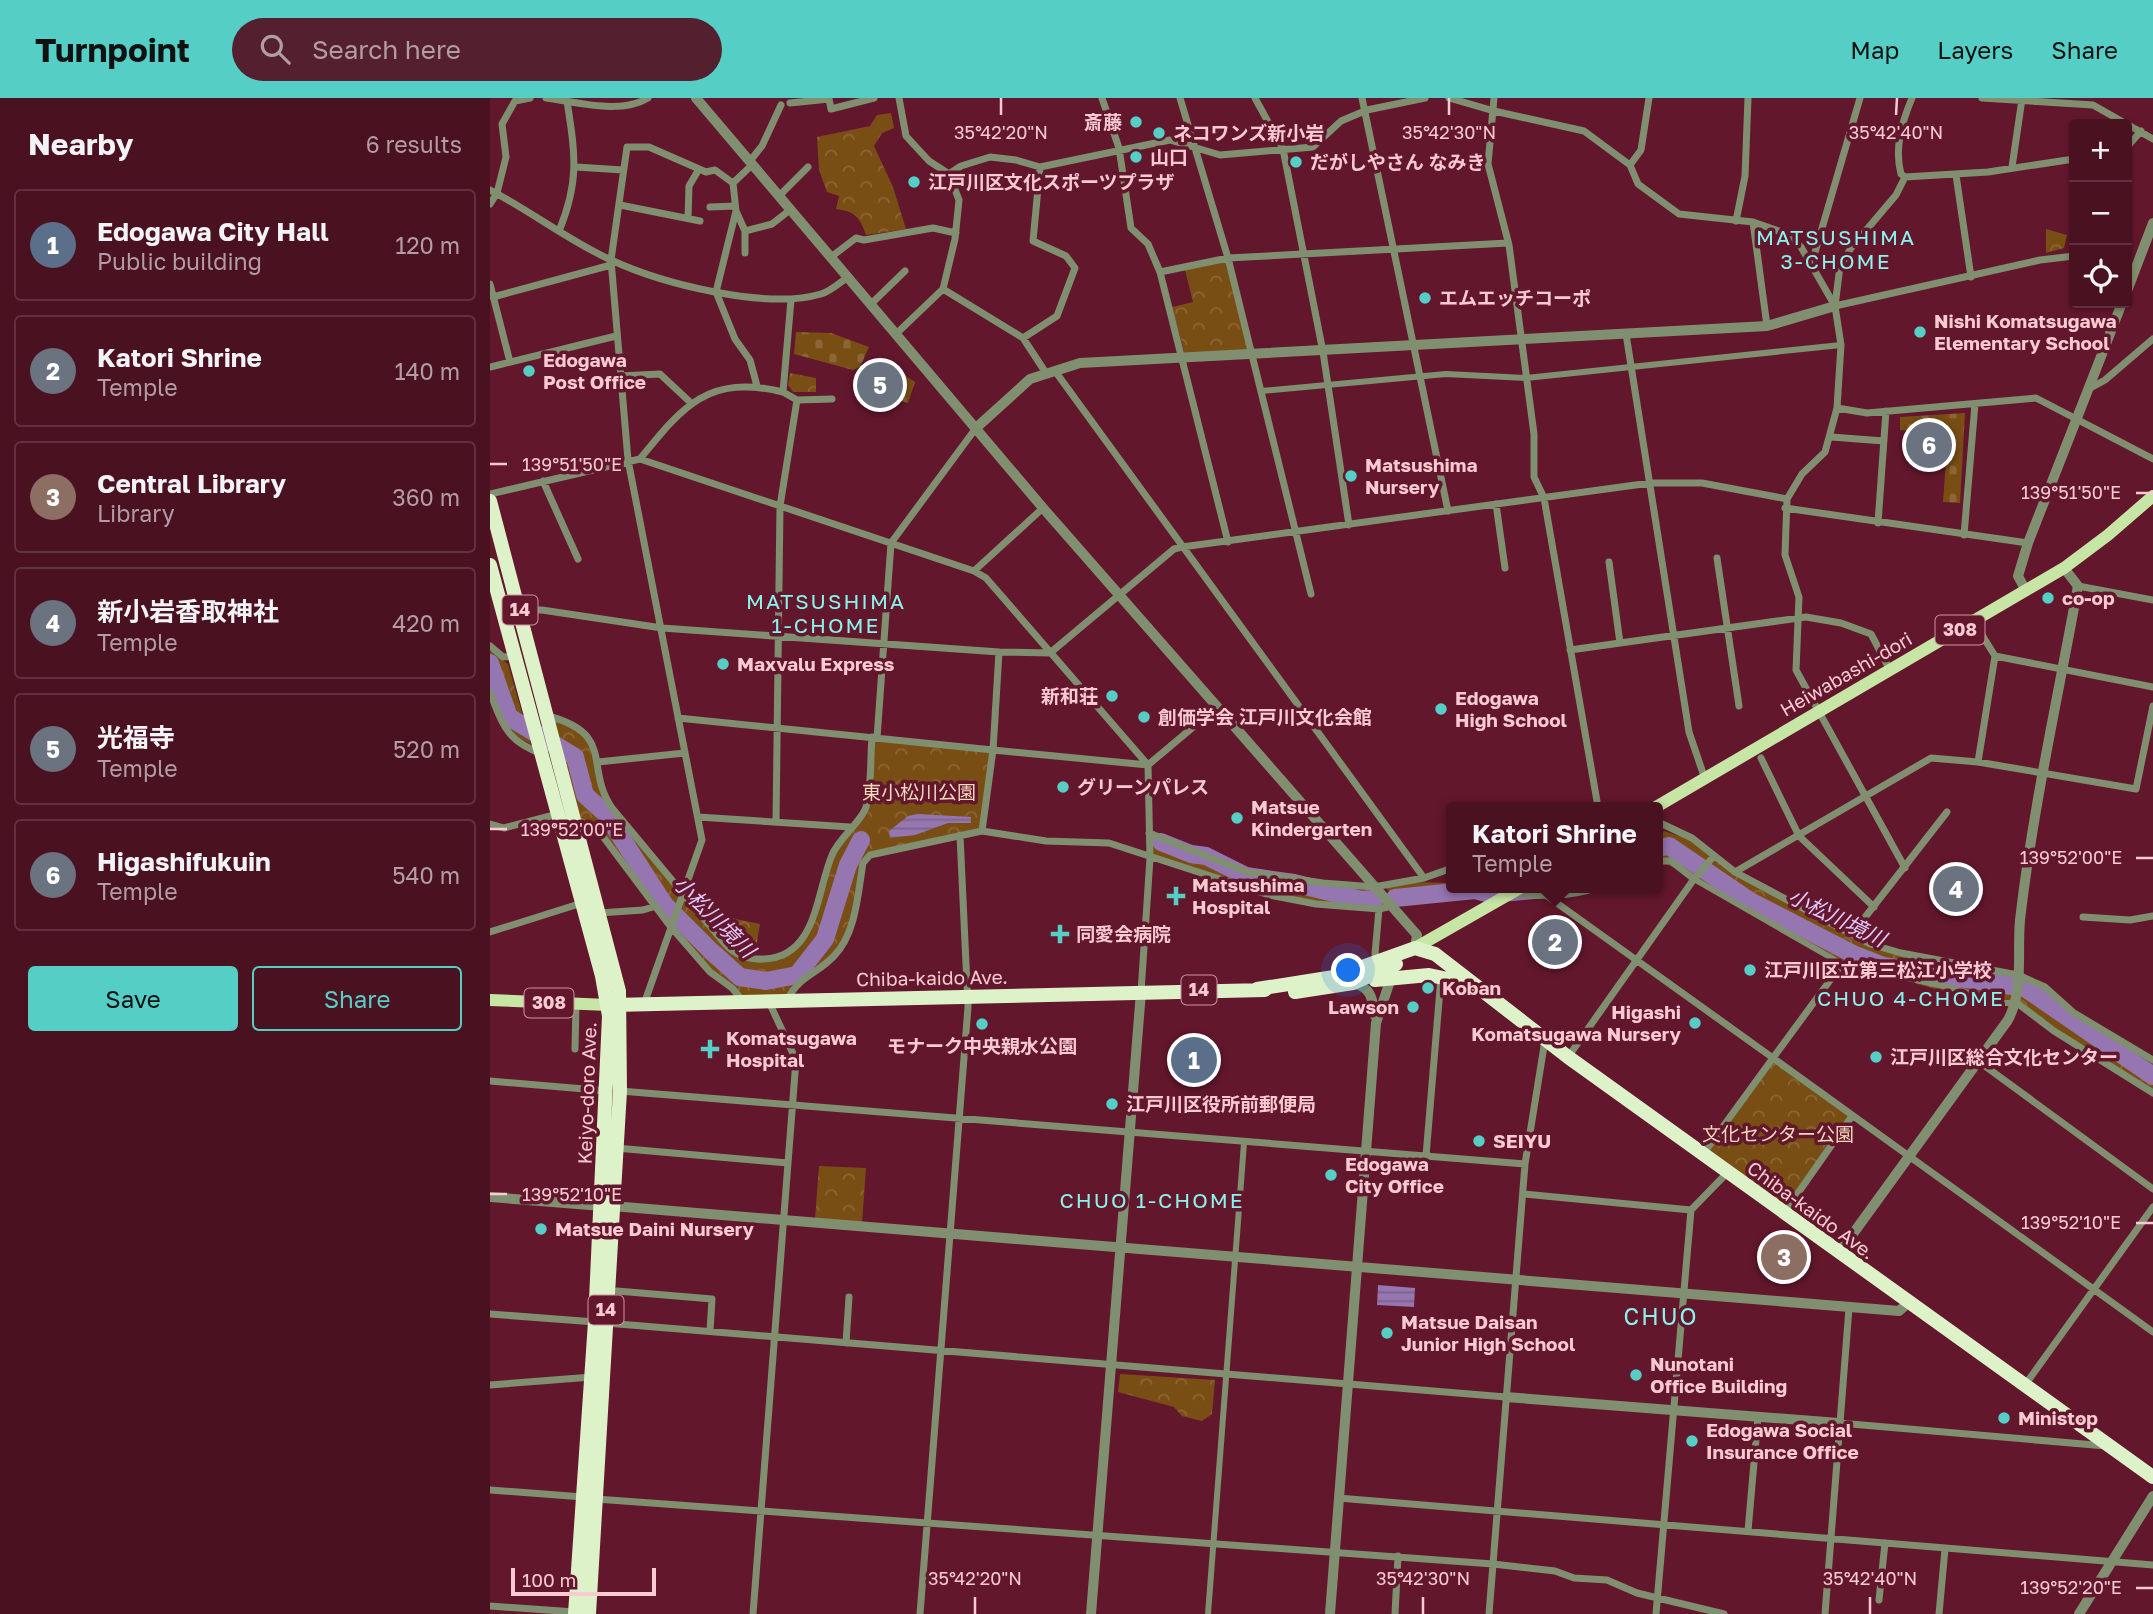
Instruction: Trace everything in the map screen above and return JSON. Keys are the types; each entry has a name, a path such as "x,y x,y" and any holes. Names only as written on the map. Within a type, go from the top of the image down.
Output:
{"highway":[{"name":"14","path":"490,500 548,718"},
{"name":"14","path":"490,565 542,752"},
{"name":"Keiyo-doro Ave.","path":"548,718 599,913 614,1005 616,1148 607,1206"},
{"name":"Keiyo-doro Ave.","path":"542,752 582,903 614,1005"},
{"name":"Chiba-kaido Ave.","path":"1257,989 1334,977 1415,948 1435,954 1568,1057 2153,1478"},
{"name":"Chiba-kaido Ave.","path":"614,1005 1257,989 1303,991 1353,983 1402,961 1415,948"},
{"path":"1353,983 1390,977 1441,976 1460,981 1486,996"},
{"name":"Keiyo-doro Ave.","path":"579,1613 590,1498 614,1091"},
{"name":"Keiyo-doro Ave.","path":"590,1498 592,1377 600,1322"}],"main road":[{"name":"Heiwabashi-dori","path":"1663,803 2064,568 2153,496"},
{"path":"1415,948 1511,893"},
{"name":"308","path":"490,1000 614,1005"}],"street":[{"path":"490,204 506,157 502,124 516,102 530,98"},
{"path":"546,98 635,106 648,98"},
{"path":"696,98 1043,508 1417,934 1415,948"},
{"path":"757,386 750,360 735,339 716,292 735,208 733,183 751,163 786,104 829,99 831,109 874,98"},
{"path":"1102,98 1119,148 1131,228 1148,243 1160,272 1228,542"},
{"path":"1180,98 1228,258 1311,594"},
{"path":"1255,98 1283,149 1323,352 1349,525"},
{"path":"1362,98 1367,110 1448,511"},
{"path":"949,174 961,166 990,158 1016,160 1040,167 1119,148 1170,141 1220,155 1313,147 1341,121 1367,110 1425,98"},
{"path":"1449,98 1584,131 1630,165 1638,184 1679,214 1753,222 1787,234 1801,247 1835,306"},
{"path":"1494,98 1488,164 1508,243 1534,434 1534,477 1544,498 1597,802"},
{"path":"1630,165 1641,150 1649,98"},
{"path":"1736,221 1745,176 1748,98"},
{"path":"1811,267 1860,98"},
{"path":"1912,98 1902,121 1897,159 1901,174 1905,177 1956,175 2069,160"},
{"path":"1982,98 2093,105 2153,139"},
{"path":"895,334 943,289 956,233 959,200 949,174 929,162 906,136 902,99"},
{"path":"2012,167 2022,99"},
{"path":"559,231 572,199 576,167 567,101"},
{"path":"2132,141 2141,131"},
{"path":"644,1004 702,840 628,460 611,262 627,147 649,147 706,172 715,170 733,183"},
{"path":"576,167 623,170"},
{"path":"779,196 808,167"},
{"path":"1023,338 1058,316 1075,268 1066,256 1034,241 1032,224 1038,207 1040,167"},
{"path":"688,218 690,187 699,169"},
{"path":"1956,175 1971,277"},
{"path":"1905,177 1896,195 1851,248 1840,266 1835,306 1841,345 1837,408 1825,452 1802,474 1786,503 1785,555 1799,597 1796,670 1905,868"},
{"path":"494,191 611,262 716,292 791,300 821,294 848,277"},
{"path":"620,205 700,221"},
{"path":"710,207 735,208"},
{"path":"735,208 745,231 745,253"},
{"path":"745,231 772,224 790,209"},
{"path":"1753,222 1767,326"},
{"path":"2132,266 2153,223"},
{"path":"831,257 856,238 864,240 933,228 956,233"},
{"path":"1160,272 1228,258 1508,243"},
{"path":"548,718 570,723 585,734 598,762 607,800 682,900 734,953 760,959 783,954 802,944 833,854 866,808 875,738 891,543 976,428 1030,379 1080,363 1767,326 1835,306 2040,260 2069,257"},
{"path":"493,297 611,262"},
{"path":"871,304 905,271"},
{"path":"490,284 510,362"},
{"path":"943,289 1023,338 1182,547 1424,878"},
{"path":"783,393 791,300"},
{"path":"2026,591 2018,576 2028,543 2120,308"},
{"path":"1626,334 1689,732 1705,779"},
{"path":"490,368 617,336"},
{"path":"2087,391 2105,380 2153,339"},
{"path":"1261,391 1420,375 1526,378 1841,345"},
{"path":"620,376 660,374 690,402"},
{"path":"640,459 690,402 708,394 757,386 797,400 832,399"},
{"path":"1837,408 1867,413 2036,398 2153,459"},
{"path":"776,822 780,506 797,400"},
{"path":"1964,535 1975,404"},
{"path":"1878,523 1886,411"},
{"path":"1831,436 1884,441"},
{"path":"490,494 640,459 974,571 986,578 1148,765 1150,858 1091,1614"},
{"path":"543,481 578,559"},
{"path":"520,610 542,610 662,628 999,652 1050,653 1174,549 1650,483 1702,483 1878,523 2028,543"},
{"path":"1496,504 1505,568"},
{"path":"974,571 1043,508"},
{"path":"1717,558 1740,706"},
{"path":"1609,562 1620,643"},
{"path":"2064,568 2077,586 2153,600"},
{"path":"1839,1253 1978,1061 2017,1000 2020,921 2043,773 2077,586"},
{"path":"1570,650 1800,617 1841,623 1871,634 1890,670"},
{"path":"1974,622 1995,656 1978,762"},
{"path":"490,646 503,657 517,656"},
{"path":"982,831 993,750 999,652"},
{"path":"1995,656 2153,687"},
{"path":"490,693 506,733 519,745 542,752"},
{"path":"1735,872 1931,758 1978,762 2136,789 2153,705"},
{"path":"678,718 1148,765 1217,707"},
{"path":"598,762 685,753"},
{"path":"1761,758 1799,836 1874,907"},
{"path":"1852,934 1947,812"},
{"path":"490,824 504,828 558,814"},
{"path":"698,817 850,827"},
{"path":"574,819 598,830 710,972 732,988 744,1002"},
{"path":"1663,824 1692,838 1711,860 1870,944 2018,979 2050,991 2074,1013 2153,1060"},
{"path":"787,1001 796,983 834,956 847,937 863,863 870,855 982,831 1046,841 1110,843 1269,895 1316,904 1379,909 1391,906"},
{"path":"1149,833 1247,872 1374,887 1424,878 1446,870"},
{"path":"920,1614 968,996 960,835"},
{"path":"1568,1057 1695,878 1711,860"},
{"path":"1663,861 1671,861 1695,878 1842,964 1953,988 1999,1003 2017,1000 2054,1031 2153,1093"},
{"path":"1528,893 1547,896 1581,893"},
{"path":"1547,896 2153,1332"},
{"path":"490,932 582,903"},
{"path":"599,913 643,910 656,906"},
{"path":"1379,909 1375,954 1380,962"},
{"path":"2083,917 2130,920 2153,916"},
{"path":"1329,1614 1376,1023 1390,977 1402,961"},
{"path":"1702,1154 1842,964"},
{"path":"1426,1156 1441,976"},
{"path":"1353,983 1364,986 1372,995 1376,1023"},
{"path":"753,1614 796,1060 769,1002"},
{"path":"575,1049 576,1004"},
{"path":"1489,1614 1525,1164 1545,1040"},
{"path":"1978,1061 2153,1189"},
{"path":"490,1081 1525,1164"},
{"path":"1784,1213 1852,1116"},
{"path":"1208,1614 1244,1143"},
{"path":"616,1148 788,1163"},
{"path":"1656,1614 1691,1210 1727,1173"},
{"path":"1523,1194 1691,1210"},
{"path":"490,1197 1849,1308 1899,1311 1908,1303"},
{"path":"2025,1385 2153,1208"},
{"path":"617,1291 712,1299 710,1331"},
{"path":"846,1343 849,1297"},
{"path":"1825,1614 1849,1308"},
{"path":"490,1314 2110,1446"},
{"path":"490,1385 592,1377"},
{"path":"1748,1531 1758,1417"},
{"path":"490,1490 1493,1564 1555,1571 1574,1578 1607,1580 1637,1593 1724,1614"},
{"path":"2079,1614 2153,1496"},
{"path":"1338,1498 2153,1565"},
{"path":"1879,1600 1885,1543"},
{"path":"1939,1614 1945,1549"},
{"path":"1395,1614 1398,1556"},
{"path":"495,1609 579,1613"}],"green space":[{"path":"891,113 894,128 882,133 874,146 893,187 906,229 866,235 856,216 836,209 839,196 827,192 819,170 817,137 870,126 877,115"},
{"path":"2046,229 2067,235 2064,248 2046,253"},
{"path":"1227,261 1249,351 1185,355 1172,307 1193,302 1185,270"},
{"path":"796,332 831,333 869,347 860,367 853,370 794,354"},
{"path":"897,370 915,382 908,403 889,397"},
{"path":"790,373 816,378 816,392 793,392 788,385"},
{"path":"1965,413 1960,503 1943,502 1948,434 1900,430 1900,417"},
{"path":"490,651 508,664 531,744 519,738 503,717 494,691"},
{"name":"東小松川公園","path":"548,716 585,734 607,800 734,953 767,959 801,944 833,854 866,808 872,737 993,750 982,831 870,855 863,863 847,937 834,957 797,985 787,1001 744,1002 710,972 599,830 574,819"},
{"path":"1663,832 1691,840 1733,874 1868,946 2014,976 2041,988 2072,1015 2153,1064 2153,1090 2055,1029 2023,1004 1935,989 1844,962 1663,862"},
{"path":"1151,836 1247,873 1373,889 1387,904 1377,907 1315,902 1268,894 1152,856"},
{"path":"1410,882 1446,883 1446,893 1482,893 1467,900 1399,901 1384,886"},
{"path":"702,912 760,924 756,948 728,941"},
{"name":"文化センター公園","path":"1774,1062 1848,1116 1784,1209 1707,1153"},
{"path":"819,1166 866,1168 862,1223 815,1219"},
{"path":"1120,1374 1215,1380 1212,1414 1202,1421 1182,1416 1174,1407 1118,1392"}],"shaded area":[{"path":"918,814 971,817 971,823 948,823 915,835 890,838 889,831 908,816"},
{"path":"1378,1285 1415,1288 1414,1307 1377,1305"}],"waterway":[{"name":"小松川境川","path":"490,663 509,717 575,757 585,795 606,814 664,904 740,977 766,981 797,975 825,939 848,865 861,840"},
{"name":"小松川境川","path":"1161,842 1191,854 1206,856 1246,876 1294,883 1361,900 1375,899"},
{"name":"小松川境川","path":"1663,847 1669,846 1750,901 1855,955 1883,966 2025,988 2153,1076"},
{"name":"小松川境川","path":"1395,898 1446,893"},
{"name":"小松川境川","path":"1486,893 1501,893"}],"place":[{"name":"斎藤","path":"1136,122"},
{"name":"ネコワンズ新小岩","path":"1159,133"},
{"name":"山口","path":"1136,157"},
{"name":"だがしやさん なみき","path":"1296,162"},
{"name":"江戸川区文化スポーツプラザ","path":"914,182"},
{"name":"エムエッチコーポ","path":"1425,298"},
{"name":"Nishi Komatsugawa Elementary School","path":"1920,332"},
{"name":"Edogawa Post Office","path":"529,371"},
{"name":"光福寺","path":"880,385"},
{"name":"Higashifukuin","path":"1929,445"},
{"name":"Matsushima Nursery","path":"1351,476"},
{"name":"co-op","path":"2048,598"},
{"name":"Maxvalu Express","path":"723,664"},
{"name":"新和荘","path":"1112,696"},
{"name":"Edogawa High School","path":"1441,709"},
{"name":"創価学会 江戸川文化会館","path":"1144,717"},
{"name":"グリーンパレス","path":"1063,787"},
{"name":"Matsue Kindergarten","path":"1237,818"},
{"name":"新小岩香取神社","path":"1956,889"},
{"name":"Matsushima Hospital","path":"1176,896"},
{"name":"同愛会病院","path":"1060,934"},
{"name":"Katori Shrine","path":"1555,942"},
{"name":"江戸川区立第三松江小学校","path":"1750,970"},
{"name":"Koban","path":"1428,988"},
{"name":"Lawson","path":"1413,1007"},
{"name":"Higashi Komatsugawa Nursery","path":"1695,1023"},
{"name":"モナーク中央親水公園","path":"982,1024"},
{"name":"Komatsugawa Hospital","path":"710,1049"},
{"name":"江戸川区総合文化センター","path":"1876,1057"},
{"name":"Edogawa City Hall","path":"1194,1060"},
{"name":"江戸川区役所前郵便局","path":"1112,1104"},
{"name":"SEIYU","path":"1479,1141"},
{"name":"Edogawa City Office","path":"1331,1175"},
{"name":"Matsue Daini Nursery","path":"541,1229"},
{"name":"Central Library","path":"1784,1257"},
{"name":"Matsue Daisan Junior High School","path":"1387,1333"},
{"name":"Nunotani Office Building","path":"1636,1375"},
{"name":"Ministop","path":"2004,1418"},
{"name":"Edogawa Social Insurance Office","path":"1692,1441"}],"district":[{"name":"MATSUSHIMA 3-CHOME","path":"1836,250"},
{"name":"MATSUSHIMA 1-CHOME","path":"826,614"},
{"name":"CHUO 4-CHOME","path":"1911,999"},
{"name":"CHUO 1-CHOME","path":"1152,1201"},
{"name":"CHUO","path":"1661,1317"}]}
